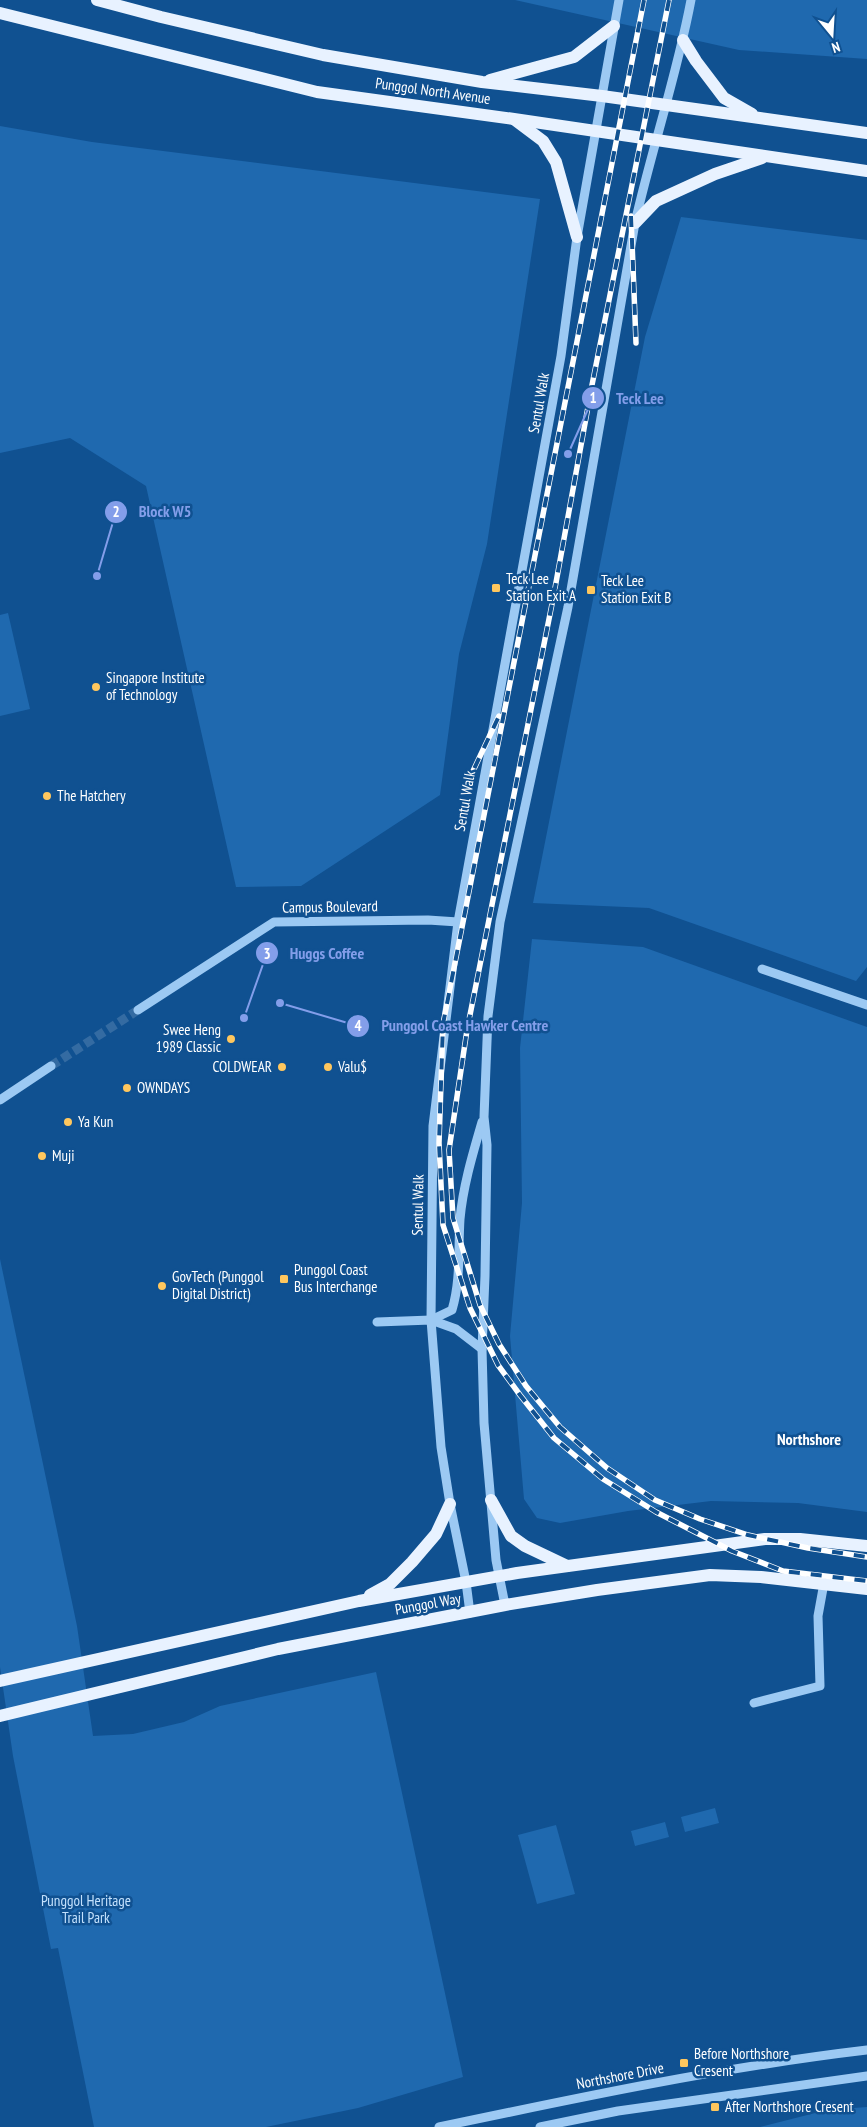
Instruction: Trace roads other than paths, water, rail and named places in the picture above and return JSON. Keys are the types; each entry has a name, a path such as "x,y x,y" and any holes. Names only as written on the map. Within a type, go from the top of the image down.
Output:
{"main road":[{"name":"Punggol North Avenue","path":"98,0 160,17 323,55 482,82 602,96 867,133"},
{"name":"Punggol North Avenue","path":"0,13 317,92 867,171"},
{"path":"482,82 574,57 614,26"},
{"path":"683,40 696,61 724,98 758,117"},
{"path":"514,119 543,141 556,162 577,237"},
{"path":"635,223 656,201 715,174 765,157"},
{"path":"491,1500 511,1536 525,1546 568,1567"},
{"path":"359,1601 390,1584 412,1562 436,1534 450,1504"},
{"name":"Punggol Way","path":"0,1681 359,1601 498,1576 765,1538 800,1539 867,1546"},
{"name":"Punggol Way","path":"0,1716 278,1649 597,1590 710,1575 824,1583 867,1589"}],"street":[{"name":"Sentul Walk","path":"470,1613 441,1447 431,1320 432,1126 458,922 561,356 577,237 619,0"},
{"path":"505,1606 498,1576 484,1423 482,1349 487,1146 484,1116 488,1016 500,922 568,607 635,223 683,40 691,0"},
{"name":"Campus Boulevard","path":"138,1010 274,922 428,920 458,922"},
{"path":"762,969 867,1004"},
{"path":"0,1100 51,1066"},
{"path":"431,1320 452,1310 458,1292 460,1217 473,1152 484,1116"},
{"path":"377,1322 431,1320 456,1329 482,1349"},
{"path":"754,1703 820,1686 818,1616 824,1583"},
{"name":"Northshore Drive","path":"439,2127 614,2090 812,2056 867,2050"},
{"path":"540,2127 618,2112 867,2076"}],"tunnel":[{"path":"51,1066 138,1010"}],"railway":[{"path":"644,0 443,1024 439,1143 443,1225 470,1308 498,1365 554,1438 603,1479 656,1512 732,1551 783,1571 867,1581"},
{"path":"669,0 467,1030 449,1150 453,1218 480,1305 499,1344 526,1386 560,1427 607,1468 655,1500 700,1519 748,1535 808,1548 867,1557"},
{"path":"631,216 636,343"},
{"path":"465,788 499,716"}],"place":[{"name":"Teck Lee","path":"568,454"},
{"name":"Block W5","path":"97,576"},
{"name":"Teck Lee Station Exit A","path":"496,588"},
{"name":"Teck Lee Station Exit B","path":"591,590"},
{"name":"Singapore Institute of Technology","path":"96,687"},
{"name":"The Hatchery","path":"47,796"},
{"name":"Punggol Coast Hawker Centre","path":"280,1003"},
{"name":"Huggs Coffee","path":"244,1018"},
{"name":"Swee Heng 1989 Classic","path":"231,1039"},
{"name":"COLDWEAR","path":"282,1067"},
{"name":"Valu$","path":"328,1067"},
{"name":"OWNDAYS","path":"127,1088"},
{"name":"Ya Kun","path":"68,1122"},
{"name":"Muji","path":"42,1156"},
{"name":"Punggol Coast Bus Interchange","path":"284,1279"},
{"name":"GovTech (Punggol Digital District)","path":"162,1286"},
{"name":"Before Northshore Cresent","path":"684,2063"},
{"name":"After Northshore Cresent","path":"715,2107"}],"district":[{"name":"Northshore","path":"809,1439"}],"park label":[{"name":"Punggol Heritage Trail Park","path":"86,1910"}]}
